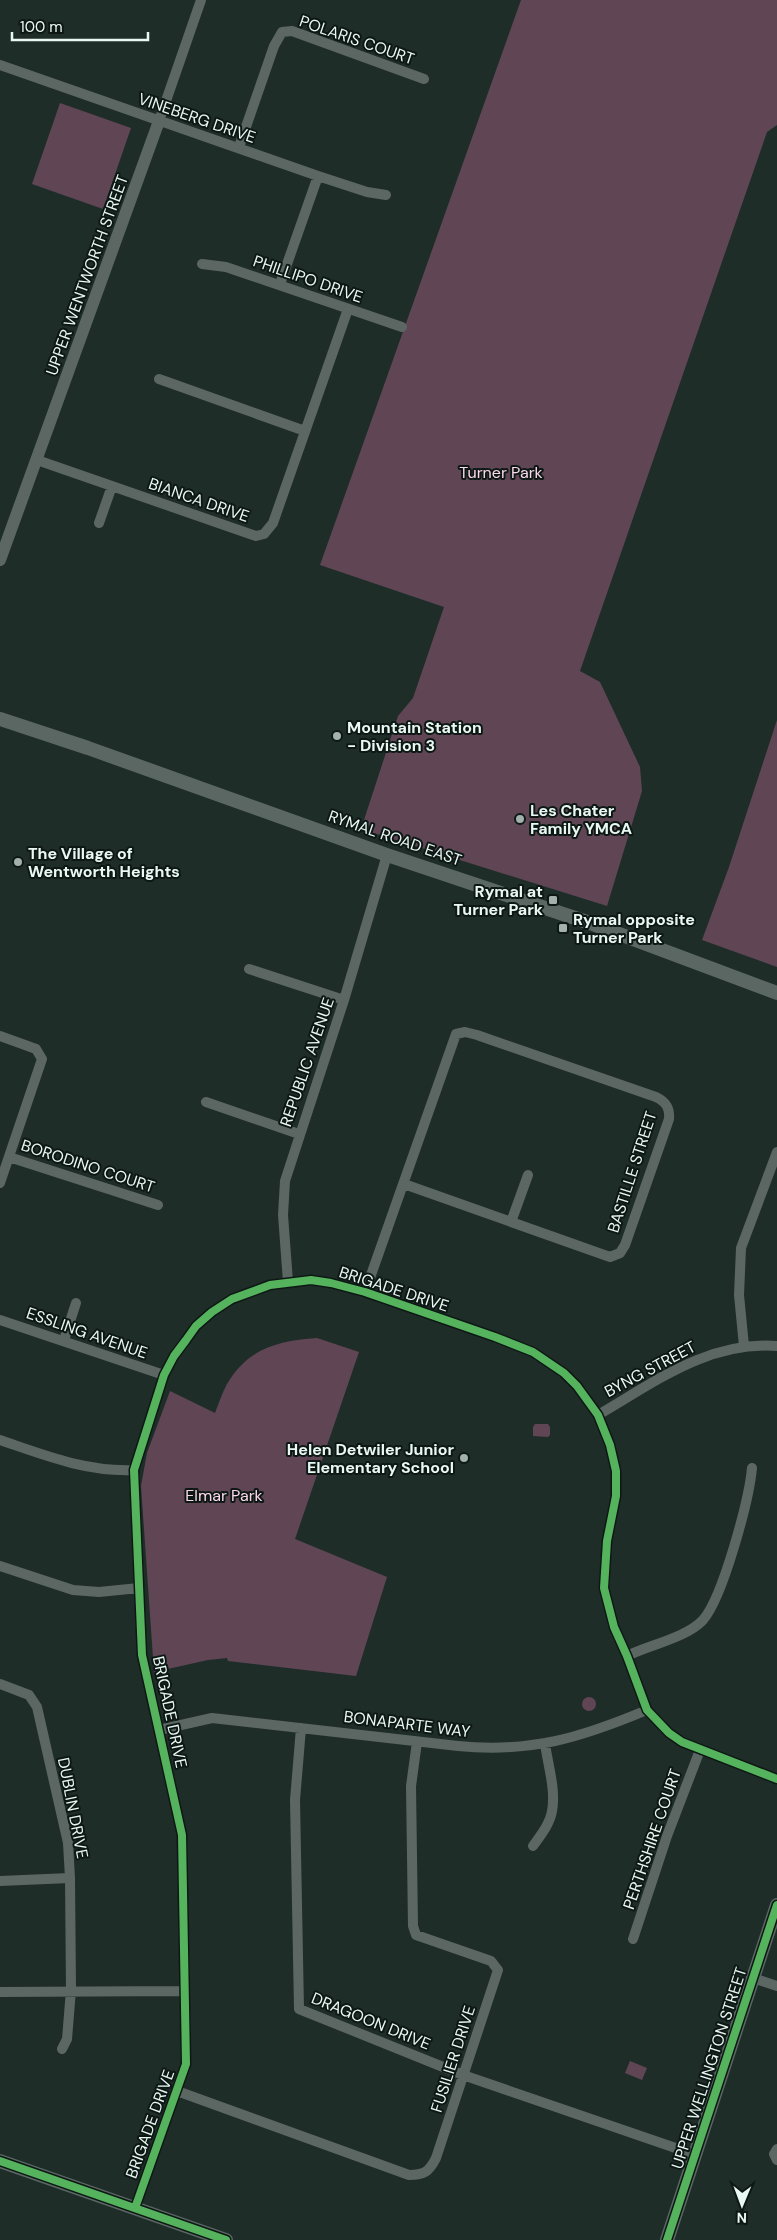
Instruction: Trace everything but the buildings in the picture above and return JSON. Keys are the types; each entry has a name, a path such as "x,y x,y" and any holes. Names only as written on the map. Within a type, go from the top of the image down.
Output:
{"main road":[{"name":"RYMAL ROAD EAST","path":"0,719 590,924 777,993"},
{"name":"UPPER WELLINGTON STREET","path":"667,2240 777,1905"},
{"path":"0,2161 226,2240"}],"street":[{"name":"UPPER WENTWORTH STREET","path":"1,554 37,460 201,0"},
{"name":"POLARIS COURT","path":"239,147 274,46 282,32 292,31 424,79"},
{"name":"VINEBERG DRIVE","path":"0,65 318,176 367,192 386,195"},
{"path":"280,284 318,176"},
{"name":"PHILLIPO DRIVE","path":"202,264 226,267 280,284 402,327"},
{"name":"BIANCA DRIVE","path":"37,460 250,534 261,536 268,532 274,523 348,309"},
{"path":"158,379 305,431"},
{"path":"99,523 112,486"},
{"name":"REPUBLIC AVENUE","path":"288,1282 283,1198 284,1181 344,1000 387,855"},
{"path":"249,969 344,1000"},
{"name":"BASTILLE STREET","path":"365,1292 456,1034 465,1032 477,1035 665,1101 670,1112 624,1244 620,1253 610,1257 404,1184"},
{"path":"0,1036 36,1049 42,1059 0,1182"},
{"path":"206,1102 299,1134"},
{"path":"744,1346 739,1295 741,1248 777,1152"},
{"name":"BORODINO COURT","path":"9,1157 158,1205"},
{"path":"511,1222 528,1175"},
{"name":"BRIGADE DRIVE","path":"135,2208 186,2064 182,1835 142,1655 134,1470 164,1375 174,1356 196,1326 212,1312 232,1299 252,1291 288,1282 311,1280 365,1292 533,1352 564,1373 577,1386 598,1415 610,1445 616,1471 616,1496 607,1541 604,1588 614,1627 648,1710 669,1733 700,1750 777,1779"},
{"path":"64,1340 76,1303"},
{"name":"ESSLING AVENUE","path":"0,1320 164,1375"},
{"name":"BYNG STREET","path":"598,1415 694,1360 744,1346 777,1346"},
{"path":"0,1440 84,1466 112,1470 134,1470"},
{"path":"627,1656 685,1631 702,1620 716,1598 719,1589 743,1516 751,1483 752,1468"},
{"path":"0,1566 73,1590 99,1592 139,1588"},
{"name":"DUBLIN DRIVE","path":"0,1684 29,1695 37,1707 64,1821 70,1878 71,1990 67,2039 62,2049"},
{"name":"BONAPARTE WAY","path":"159,1730 212,1718 489,1749 521,1748 545,1744 595,1730 648,1710"},
{"name":"DRAGOON DRIVE","path":"301,1728 295,1800 299,2009 463,2075 696,2155"},
{"name":"FUSILIER DRIVE","path":"177,2091 409,2175 422,2175 430,2170 436,2158 498,1970 491,1961 416,1935 413,1926 410,1793 418,1742"},
{"path":"534,1846 547,1826 552,1812 553,1798 545,1744"},
{"name":"PERTHSHIRE COURT","path":"634,1939 667,1836 700,1750"},
{"path":"0,1881 70,1878"},
{"path":"753,1978 777,1986"},
{"path":"0,1992 71,1990 184,1991"},
{"path":"777,2148 774,2154 777,2160"}],"green space":[{"name":"Turner Park","path":"521,0 777,0 777,125 767,132 580,671 600,682 640,767 642,791 607,906 361,829 398,716 413,698 444,607 320,565"},
{"path":"60,103 131,128 103,209 32,184"},
{"path":"777,720 777,967 702,940 729,867"},
{"name":"Elmar Park","path":"317,1338 359,1352 295,1539 387,1577 356,1676 228,1661 227,1658 208,1660 154,1672 141,1486 147,1453 170,1391 215,1413 227,1384 244,1362 254,1354 277,1344"},
{"path":"535,1424 548,1424 550,1435 548,1437 533,1436"},
{"path":"586,1697 592,1697 596,1704 592,1711 586,1711 582,1707 582,1701"},
{"path":"630,2061 647,2068 642,2080 625,2073"}],"cycle path":[{"path":"135,2208 186,2064 182,1835 142,1655 134,1470 164,1375 174,1356 196,1326 212,1312 232,1299 270,1285 311,1280 331,1283 365,1292 495,1337 533,1352 564,1373 577,1386 598,1415 610,1445 616,1471 616,1496 607,1541 604,1588 614,1627 647,1710 669,1733 682,1742 777,1779"},
{"path":"667,2240 777,1905"},
{"path":"0,2161 226,2240"}],"place":[{"name":"Mountain Station - Division 3","path":"337,736"},
{"name":"Les Chater Family YMCA","path":"520,819"},
{"name":"The Village of Wentworth Heights","path":"18,862"},
{"name":"Rymal at Turner Park","path":"553,900"},
{"name":"Rymal opposite Turner Park","path":"563,928"},
{"name":"Helen Detwiler Junior Elementary School","path":"464,1458"}]}
